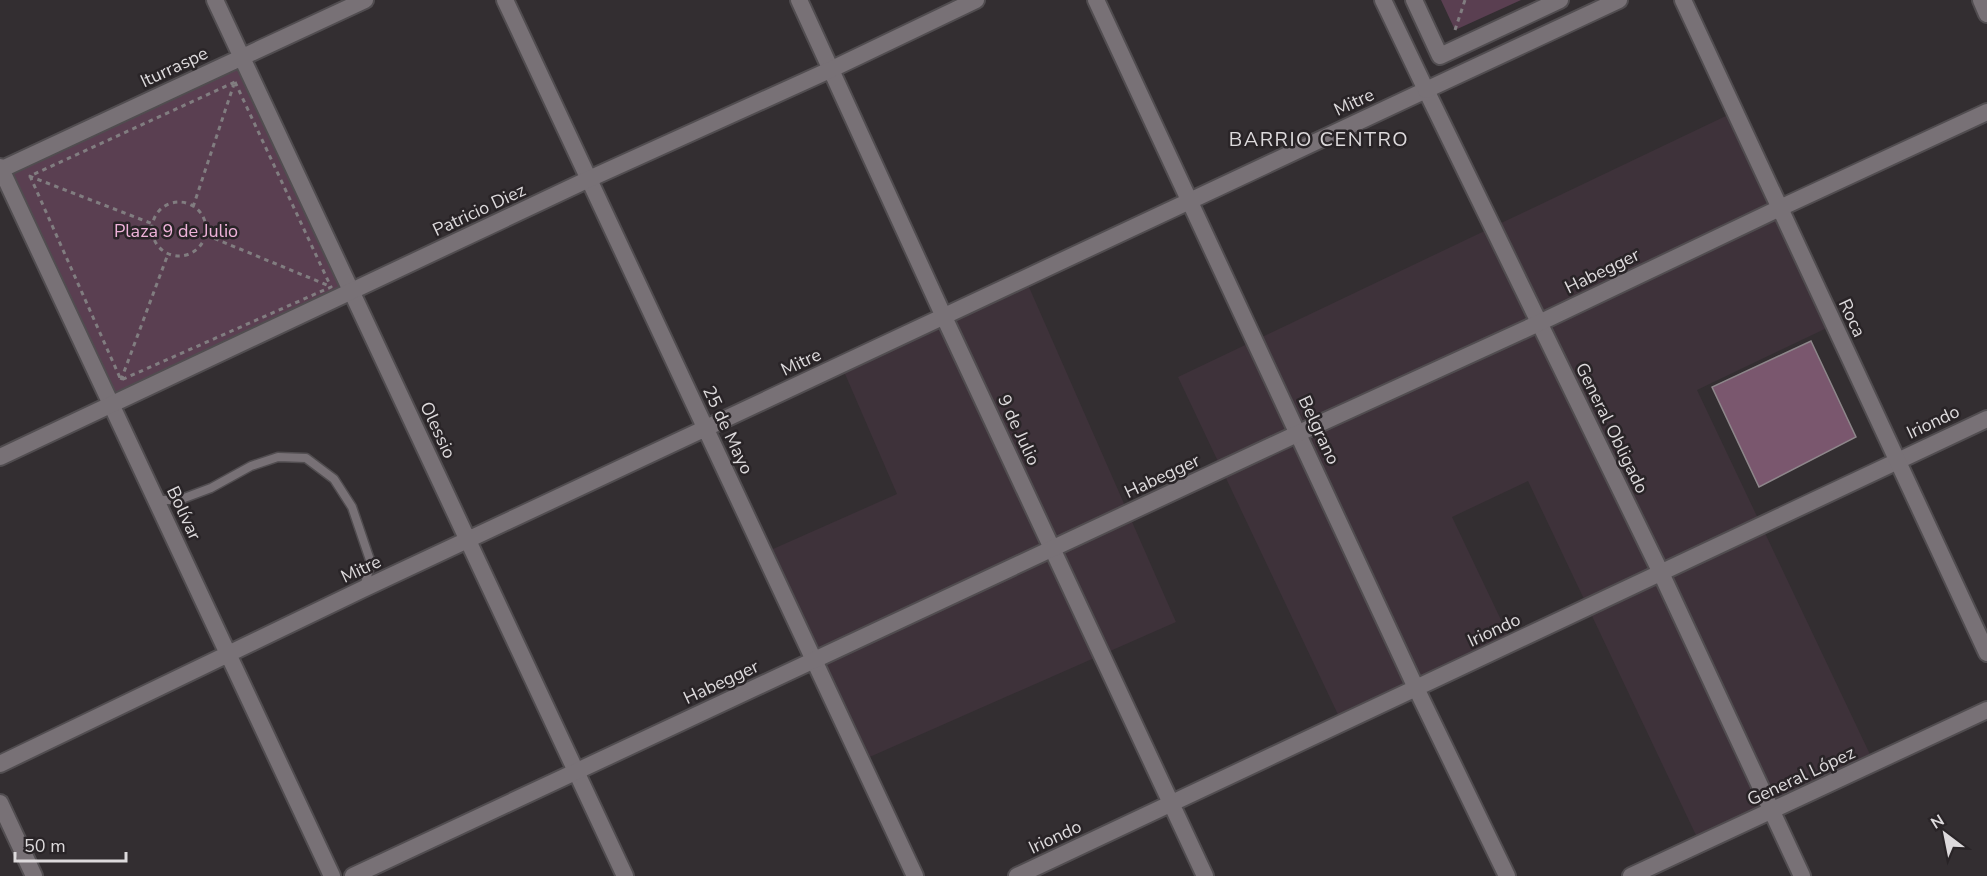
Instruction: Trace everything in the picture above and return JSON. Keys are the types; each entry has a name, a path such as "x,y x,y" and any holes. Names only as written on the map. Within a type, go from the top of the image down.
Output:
{"street":[{"name":"Olessio","path":"215,0 625,876"},
{"name":"Iturraspe","path":"0,169 365,0"},
{"name":"25 de Mayo","path":"505,0 915,876"},
{"name":"9 de Julio","path":"799,0 1170,805 1205,876"},
{"name":"Patricio Diez","path":"0,457 589,179 832,69 976,0"},
{"name":"Belgrano","path":"1096,0 1416,687 1507,876"},
{"name":"General Obligado","path":"1383,0 1661,573 1802,876"},
{"path":"1414,0 1440,56 1560,0"},
{"name":"Mitre","path":"0,764 363,589 1619,0"},
{"name":"Roca","path":"1683,0 1987,653"},
{"path":"1981,0 1987,14"},
{"name":"Habegger","path":"353,876 1987,112"},
{"name":"Bolívar","path":"0,169 332,876"},
{"name":"Iriondo","path":"1017,876 1987,419"},
{"name":"General López","path":"1631,876 1987,710"},
{"path":"0,804 34,876"}],"lane":[{"path":"156,500 178,500 211,488 251,465 278,457 306,458 334,479 352,507 371,563 363,589"}],"path":[{"path":"1455,30 1465,0"},
{"path":"30,176 235,82"},
{"path":"193,207 235,82"},
{"path":"235,82 331,287"},
{"path":"0,169 30,176 153,224"},
{"path":"30,176 121,380"},
{"path":"181,203 193,207 204,219 205,235 199,247 188,255 168,254 154,239 153,224 159,213 168,205 181,203"},
{"path":"205,235 331,287"},
{"path":"121,380 168,254"},
{"path":"121,380 331,287"}],"shaded area":[{"path":"1730,114 1831,326 1697,390 1876,767 1703,850 1528,481 1452,517 1512,643 1342,723 1178,377"},
{"path":"1025,278 1176,622 856,763 764,553 897,494 839,360"}],"green space":[{"path":"1441,0 1521,0 1455,30"},
{"name":"Plaza 9 de Julio","path":"242,57 352,292 111,404 1,170"}],"building":[{"path":"1811,341 1856,437 1759,487 1712,387"}],"district":[{"name":"BARRIO CENTRO","path":"1319,139"}]}
